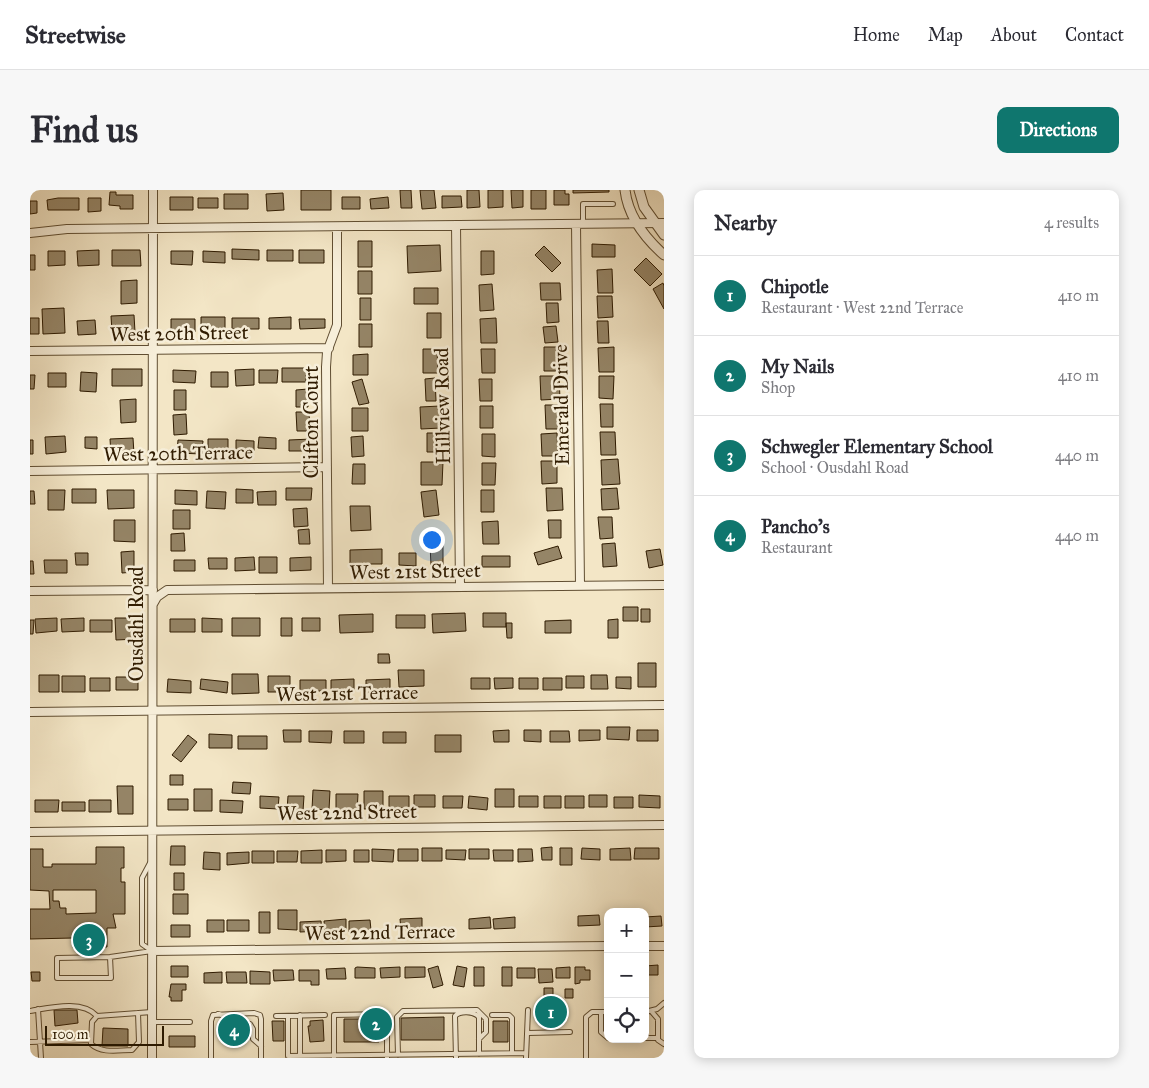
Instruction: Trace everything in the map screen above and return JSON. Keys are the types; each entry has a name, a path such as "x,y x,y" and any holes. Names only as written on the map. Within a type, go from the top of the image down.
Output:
{"street":[{"name":"Ousdahl Road","path":"152,1058 153,190"},
{"path":"625,190 629,208 637,223 664,255"},
{"path":"639,190 644,207 653,223 664,235"},
{"path":"30,232 67,229 664,223"},
{"name":"Emerald Drive","path":"580,224 580,586"},
{"name":"Hillview Road","path":"456,225 460,587"},
{"name":"Clifton Court","path":"328,588 326,367 329,348 337,325 337,227"},
{"name":"West 20th Street","path":"30,351 329,348"},
{"name":"West 20th Terrace","path":"30,472 327,467"},
{"path":"153,579 167,590 157,597 153,604"},
{"name":"West 21st Street","path":"167,590 664,585"},
{"path":"30,592 153,590"},
{"name":"West 21st Terrace","path":"30,712 664,705"},
{"name":"West 22nd Street","path":"30,832 664,825"},
{"name":"West 22nd Terrace","path":"152,951 604,946"},
{"path":"649,946 664,946"}],"lane":[{"path":"580,224 583,204 613,204"},
{"path":"110,957 111,978 57,978 57,958 110,957 152,951"},
{"path":"664,1003 652,1012 658,1020 658,1038 664,1044"},
{"path":"30,1011 83,1007 92,1010 97,1016"},
{"path":"38,1009 41,1058"},
{"path":"398,1054 397,1017 403,1011 477,1010 486,1019 486,1032 479,1039"},
{"path":"288,1016 288,1057 387,1056 398,1054 456,1056 512,1053 526,1056 528,1010"},
{"path":"138,1013 139,1042 135,1049 99,1050 91,1044 92,1022 97,1016 138,1013 152,1012"},
{"path":"586,1058 586,1017 592,1012 601,1012 601,1032 604,1035"},
{"path":"215,1013 250,1024 253,1029 253,1040 261,1046"},
{"path":"215,1013 258,1013 261,1019 261,1058"},
{"path":"211,1058 211,1021 215,1013"},
{"path":"334,1057 334,1015 386,1014 387,1056"},
{"path":"456,1056 457,1014 477,1014 479,1054"},
{"path":"276,1016 325,1015"},
{"path":"492,1015 508,1015 512,1018 512,1053"},
{"path":"300,1016 300,1056"},
{"path":"152,1022 190,1022"},
{"path":"528,1033 570,1032"},
{"path":"649,1038 658,1038"},
{"path":"30,1042 91,1040"}],"building":[{"path":"301,190 331,190 331,210 301,210"},
{"path":"400,190 411,190 412,208 401,208"},
{"path":"420,190 434,190 436,208 422,209"},
{"path":"467,190 479,190 480,207 467,208"},
{"path":"488,190 503,190 503,207 488,208"},
{"path":"511,190 523,190 523,207 512,208"},
{"path":"531,190 546,190 546,209 531,209"},
{"path":"554,190 565,190 565,194 569,194 569,205 554,205"},
{"path":"573,190 609,190 609,192 573,193"},
{"path":"110,192 116,192 116,195 133,195 133,209 120,209 120,206 109,205"},
{"path":"283,193 284,210 267,211 266,194"},
{"path":"224,194 248,194 248,209 224,209"},
{"path":"442,196 461,196 462,207 442,208"},
{"path":"170,197 193,197 193,210 170,210"},
{"path":"342,197 360,197 360,209 342,209"},
{"path":"388,197 389,208 371,209 370,199"},
{"path":"79,198 79,210 48,210 47,200"},
{"path":"88,198 101,198 101,211 88,212"},
{"path":"198,198 218,198 218,208 198,208"},
{"path":"30,201 37,201 37,213 30,214"},
{"path":"358,241 372,241 372,267 358,267"},
{"path":"592,244 615,245 615,257 592,257"},
{"path":"440,245 441,271 408,273 407,246"},
{"path":"544,246 561,263 552,272 535,255"},
{"path":"232,249 259,250 259,260 232,259"},
{"path":"99,250 99,265 78,266 77,251"},
{"path":"112,250 140,250 141,266 112,266"},
{"path":"267,250 293,250 293,261 267,261"},
{"path":"299,250 324,250 324,263 299,263"},
{"path":"48,251 65,251 65,265 48,266"},
{"path":"171,251 193,251 192,265 171,264"},
{"path":"203,251 225,252 225,263 203,262"},
{"path":"481,251 494,251 494,274 481,275"},
{"path":"30,255 35,255 35,270 30,270"},
{"path":"646,258 662,274 650,286 634,270"},
{"path":"612,269 613,293 598,293 597,270"},
{"path":"358,271 372,271 372,294 358,294"},
{"path":"137,280 137,303 121,304 121,281"},
{"path":"540,283 560,283 561,300 541,300"},
{"path":"663,283 664,286 664,309 653,289"},
{"path":"492,284 494,310 480,311 479,285"},
{"path":"414,288 438,288 438,304 414,304"},
{"path":"597,296 612,296 613,317 598,318"},
{"path":"360,298 371,298 371,320 360,320"},
{"path":"546,303 558,303 559,322 547,323"},
{"path":"64,308 65,333 43,334 42,309"},
{"path":"427,313 441,313 441,338 427,338"},
{"path":"134,315 135,332 112,333 111,316"},
{"path":"201,317 225,317 225,331 201,331"},
{"path":"291,317 291,329 269,329 269,318"},
{"path":"30,318 39,318 39,334 30,334"},
{"path":"232,318 259,318 259,329 232,329"},
{"path":"496,318 497,343 481,343 480,319"},
{"path":"171,319 195,319 195,332 171,332"},
{"path":"299,319 325,319 325,328 300,329"},
{"path":"95,320 96,334 78,335 77,321"},
{"path":"597,321 608,321 609,343 598,343"},
{"path":"359,324 372,324 372,347 359,347"},
{"path":"556,326 558,342 545,343 543,327"},
{"path":"544,347 558,347 558,371 544,371"},
{"path":"614,347 614,372 599,372 598,348"},
{"path":"423,349 437,349 438,373 423,373"},
{"path":"481,349 495,349 495,373 482,373"},
{"path":"368,354 368,375 353,375 353,355"},
{"path":"282,368 306,368 306,382 282,382"},
{"path":"112,369 142,369 142,386 112,386"},
{"path":"254,369 254,385 236,386 235,370"},
{"path":"173,370 196,371 195,383 173,382"},
{"path":"259,370 278,370 277,383 259,383"},
{"path":"81,372 97,373 96,392 80,391"},
{"path":"211,372 228,372 228,387 211,387"},
{"path":"48,373 66,373 66,387 48,387"},
{"path":"30,375 35,375 34,389 30,389"},
{"path":"540,376 559,376 560,399 541,400"},
{"path":"599,376 614,376 613,399 599,398"},
{"path":"435,378 436,401 426,401 425,379"},
{"path":"362,379 369,403 359,405 352,382"},
{"path":"479,379 492,379 492,401 480,401"},
{"path":"308,389 308,407 296,407 296,390"},
{"path":"174,390 186,390 186,410 174,410"},
{"path":"136,399 136,422 121,423 120,400"},
{"path":"600,404 613,404 613,427 601,427"},
{"path":"545,405 558,405 559,429 546,429"},
{"path":"440,406 441,428 421,429 420,407"},
{"path":"480,406 493,406 493,428 480,428"},
{"path":"352,408 368,408 368,431 352,431"},
{"path":"296,412 309,412 310,431 297,431"},
{"path":"186,414 187,434 174,435 173,415"},
{"path":"600,432 615,432 616,455 601,455"},
{"path":"427,433 442,433 441,452 427,452"},
{"path":"557,433 558,456 542,456 541,434"},
{"path":"482,434 495,434 495,457 482,456"},
{"path":"65,436 66,452 46,454 45,437"},
{"path":"363,436 364,456 352,457 351,437"},
{"path":"85,437 97,437 97,449 85,448"},
{"path":"259,437 276,438 276,449 258,448"},
{"path":"133,438 134,454 111,455 110,439"},
{"path":"208,439 228,439 228,451 208,451"},
{"path":"312,439 312,451 289,451 289,440"},
{"path":"30,440 33,440 33,454 30,454"},
{"path":"178,440 203,441 202,454 177,453"},
{"path":"236,440 254,441 254,451 236,451"},
{"path":"618,459 620,484 602,485 601,460"},
{"path":"541,461 557,461 557,483 542,484"},
{"path":"421,462 443,462 442,485 421,485"},
{"path":"482,463 496,463 495,485 482,485"},
{"path":"353,464 365,464 365,484 352,484"},
{"path":"286,488 312,488 311,500 286,500"},
{"path":"546,488 562,488 563,510 547,511"},
{"path":"617,488 619,509 602,510 601,489"},
{"path":"72,489 96,489 96,503 72,503"},
{"path":"236,489 253,490 253,503 236,503"},
{"path":"48,490 65,490 64,510 48,510"},
{"path":"107,490 134,490 134,508 108,509"},
{"path":"175,490 197,491 197,505 175,504"},
{"path":"436,490 439,515 424,517 421,492"},
{"path":"481,490 494,490 494,512 481,512"},
{"path":"30,491 34,491 35,504 30,504"},
{"path":"207,491 226,492 225,509 206,508"},
{"path":"276,491 276,505 258,505 257,492"},
{"path":"350,506 370,506 371,530 351,531"},
{"path":"307,508 308,526 294,527 293,509"},
{"path":"173,510 190,510 190,529 173,529"},
{"path":"598,517 612,517 613,538 600,539"},
{"path":"114,520 135,520 135,542 114,541"},
{"path":"548,520 561,520 561,538 549,538"},
{"path":"498,521 499,544 483,544 482,522"},
{"path":"309,529 310,544 299,544 298,530"},
{"path":"184,533 185,551 171,551 171,534"},
{"path":"615,543 617,566 603,567 602,544"},
{"path":"443,544 443,565 431,565 430,545"},
{"path":"558,546 562,558 538,565 534,553"},
{"path":"382,549 382,564 350,564 350,550"},
{"path":"660,549 663,565 649,568 646,551"},
{"path":"134,551 134,572 122,573 121,552"},
{"path":"75,553 88,553 88,565 76,565"},
{"path":"399,553 416,553 416,566 399,565"},
{"path":"482,556 510,556 510,567 482,567"},
{"path":"254,557 255,570 235,571 235,558"},
{"path":"259,557 277,557 277,573 259,573"},
{"path":"311,557 311,570 290,571 290,558"},
{"path":"208,558 227,558 227,569 209,569"},
{"path":"44,560 67,560 67,573 45,573"},
{"path":"174,560 195,560 195,571 174,571"},
{"path":"30,561 33,561 34,574 30,574"},
{"path":"623,607 638,607 638,621 623,621"},
{"path":"641,609 650,609 650,622 641,622"},
{"path":"465,613 466,631 433,633 432,614"},
{"path":"483,613 506,613 506,627 483,627"},
{"path":"373,614 373,632 340,633 339,615"},
{"path":"396,615 425,615 425,628 396,628"},
{"path":"57,618 57,631 36,633 35,619"},
{"path":"84,618 84,631 62,632 61,619"},
{"path":"115,618 136,618 137,639 116,640"},
{"path":"202,618 222,619 222,632 202,632"},
{"path":"232,618 260,618 260,636 232,636"},
{"path":"281,618 292,618 292,636 281,636"},
{"path":"302,618 320,618 320,631 302,631"},
{"path":"170,619 195,619 195,632 170,632"},
{"path":"618,619 618,638 608,638 608,620"},
{"path":"30,620 34,620 33,634 30,634"},
{"path":"90,620 112,620 112,632 90,632"},
{"path":"571,620 571,633 545,633 545,621"},
{"path":"506,623 512,623 512,638 507,638"},
{"path":"378,654 389,654 390,663 378,663"},
{"path":"638,663 656,663 656,687 638,687"},
{"path":"398,670 424,670 424,686 399,687"},
{"path":"232,674 258,674 259,693 232,694"},
{"path":"39,675 59,675 59,692 39,692"},
{"path":"591,675 607,675 608,689 591,689"},
{"path":"62,676 85,676 85,692 62,692"},
{"path":"268,676 290,676 290,692 268,692"},
{"path":"566,676 584,676 584,688 566,688"},
{"path":"116,677 138,677 138,690 116,690"},
{"path":"616,677 631,677 631,689 616,688"},
{"path":"90,678 110,678 110,691 90,691"},
{"path":"471,678 490,678 490,689 471,689"},
{"path":"494,678 513,678 513,688 495,689"},
{"path":"519,678 538,678 538,689 519,689"},
{"path":"543,678 562,678 562,690 543,690"},
{"path":"168,679 191,681 191,693 167,692"},
{"path":"201,679 228,682 227,693 200,689"},
{"path":"354,679 354,691 331,692 331,680"},
{"path":"390,679 390,693 366,693 366,680"},
{"path":"300,680 326,680 326,691 300,691"},
{"path":"607,727 630,727 629,740 607,739"},
{"path":"283,730 301,730 301,742 284,742"},
{"path":"509,730 509,742 494,742 493,731"},
{"path":"524,730 541,730 541,742 524,741"},
{"path":"579,730 600,730 600,740 579,741"},
{"path":"637,730 658,730 658,741 637,741"},
{"path":"309,731 332,731 331,743 309,742"},
{"path":"344,731 364,731 364,743 344,743"},
{"path":"550,731 569,731 570,742 550,742"},
{"path":"383,732 406,732 406,743 383,743"},
{"path":"209,734 232,735 232,748 209,748"},
{"path":"188,735 197,742 181,762 172,755"},
{"path":"435,735 461,735 461,752 435,752"},
{"path":"238,736 267,736 267,749 238,749"},
{"path":"170,775 183,775 183,785 170,785"},
{"path":"233,782 251,783 250,794 232,793"},
{"path":"117,786 133,786 133,814 118,814"},
{"path":"194,789 212,789 212,811 194,811"},
{"path":"495,789 514,789 514,807 495,807"},
{"path":"313,790 330,791 329,810 312,809"},
{"path":"364,791 383,791 383,808 364,809"},
{"path":"336,794 358,794 357,812 336,812"},
{"path":"414,795 435,795 435,807 414,807"},
{"path":"589,795 607,795 607,807 589,807"},
{"path":"639,795 660,796 660,808 639,807"},
{"path":"260,796 279,797 278,809 260,808"},
{"path":"288,796 304,796 303,811 287,810"},
{"path":"389,796 409,796 409,808 389,808"},
{"path":"443,796 463,796 462,808 443,808"},
{"path":"469,796 488,798 487,810 468,808"},
{"path":"519,796 538,796 538,807 519,807"},
{"path":"544,796 561,796 561,808 544,808"},
{"path":"565,796 584,796 584,808 565,808"},
{"path":"614,797 633,797 633,808 614,808"},
{"path":"168,799 188,799 188,810 168,810"},
{"path":"35,800 59,800 58,812 35,812"},
{"path":"89,800 111,800 111,812 89,812"},
{"path":"220,800 243,801 242,813 220,812"},
{"path":"62,802 85,802 85,811 62,811"},
{"path":"171,846 185,846 185,865 170,865"},
{"path":"96,847 124,847 124,868 121,868 121,882 125,882 125,914 113,914 116,928 107,928 107,947 73,948 73,938 30,939 30,909 50,909 49,891 30,890 30,849 43,849 43,867 52,867 52,864 96,864","holes":["53,890 96,890 96,913 66,914 66,908 60,908 59,901 53,901"]},
{"path":"552,847 552,860 542,860 541,848"},
{"path":"422,848 442,848 442,861 422,861"},
{"path":"560,848 572,848 572,865 560,865"},
{"path":"582,848 600,849 600,860 581,859"},
{"path":"630,848 631,860 610,860 610,849"},
{"path":"635,848 659,848 659,859 634,859"},
{"path":"372,849 394,850 393,862 372,861"},
{"path":"398,849 418,849 418,861 398,861"},
{"path":"469,849 489,849 489,859 469,859"},
{"path":"518,849 532,849 533,861 518,862"},
{"path":"322,850 322,863 301,863 301,851"},
{"path":"326,850 346,850 346,861 326,862"},
{"path":"354,850 369,850 369,862 354,862"},
{"path":"446,850 466,850 465,860 446,859"},
{"path":"493,850 513,850 513,861 494,861"},
{"path":"252,851 274,851 274,863 252,863"},
{"path":"277,851 298,851 297,862 277,862"},
{"path":"204,852 220,853 220,870 203,869"},
{"path":"249,852 249,863 227,865 227,853"},
{"path":"174,873 184,873 184,890 174,890"},
{"path":"173,894 188,894 188,914 173,914"},
{"path":"278,910 297,910 297,930 278,929"},
{"path":"259,912 270,912 270,933 259,933"},
{"path":"599,915 600,925 578,926 578,916"},
{"path":"661,916 662,926 649,927 649,917"},
{"path":"490,917 491,928 469,929 469,919"},
{"path":"515,917 515,928 494,929 493,919"},
{"path":"422,918 422,928 401,930 400,919"},
{"path":"346,919 346,930 325,931 324,921"},
{"path":"207,920 224,920 224,932 207,932"},
{"path":"227,920 249,920 249,931 227,931"},
{"path":"370,920 371,930 349,932 349,921"},
{"path":"321,921 322,931 300,932 300,922"},
{"path":"171,925 190,925 190,937 171,937"},
{"path":"658,965 658,975 649,975 649,966"},
{"path":"171,966 188,966 188,977 171,977"},
{"path":"438,966 443,985 433,988 428,969"},
{"path":"457,966 467,968 464,987 453,985"},
{"path":"400,967 400,977 381,978 380,968"},
{"path":"405,967 425,967 425,977 405,978"},
{"path":"474,967 484,967 484,986 474,986"},
{"path":"502,967 512,967 512,986 502,986"},
{"path":"570,967 570,978 556,978 556,968"},
{"path":"575,967 585,967 585,970 590,970 590,980 580,980 580,983 575,984"},
{"path":"345,968 346,979 327,979 326,969"},
{"path":"355,968 375,968 375,978 355,978"},
{"path":"517,968 535,968 535,978 517,978"},
{"path":"538,969 552,969 553,982 539,983"},
{"path":"273,970 293,970 294,980 274,981"},
{"path":"299,970 319,970 319,985 311,985 311,981 299,981"},
{"path":"250,971 270,972 270,984 250,984"},
{"path":"31,972 40,972 40,981 32,981"},
{"path":"222,972 222,983 204,983 204,973"},
{"path":"226,972 246,972 247,983 227,983"},
{"path":"171,984 186,984 186,990 182,990 182,1001 171,1001 171,997 169,997"},
{"path":"544,988 553,988 553,997 544,997"},
{"path":"565,989 573,989 573,998 565,998"},
{"path":"540,1004 561,1004 561,1019 541,1019"},
{"path":"54,1010 77,1010 78,1023 55,1026"},
{"path":"444,1017 444,1040 401,1040 401,1018"},
{"path":"227,1019 249,1027 245,1040 219,1033 222,1020"},
{"path":"344,1019 379,1019 379,1042 344,1042"},
{"path":"323,1020 324,1041 310,1042 308,1026 310,1026 310,1021"},
{"path":"272,1021 284,1021 284,1041 273,1041"},
{"path":"493,1021 508,1021 508,1042 493,1042"},
{"path":"103,1028 128,1029 128,1046 102,1046"},
{"path":"169,1036 195,1036 195,1047 169,1047"}],"place":[{"name":"Schwegler Elementary School","path":"89,940"},
{"name":"Chipotle","path":"551,1012"},
{"name":"My Nails","path":"376,1024"},
{"name":"Pancho's","path":"234,1030"}]}
